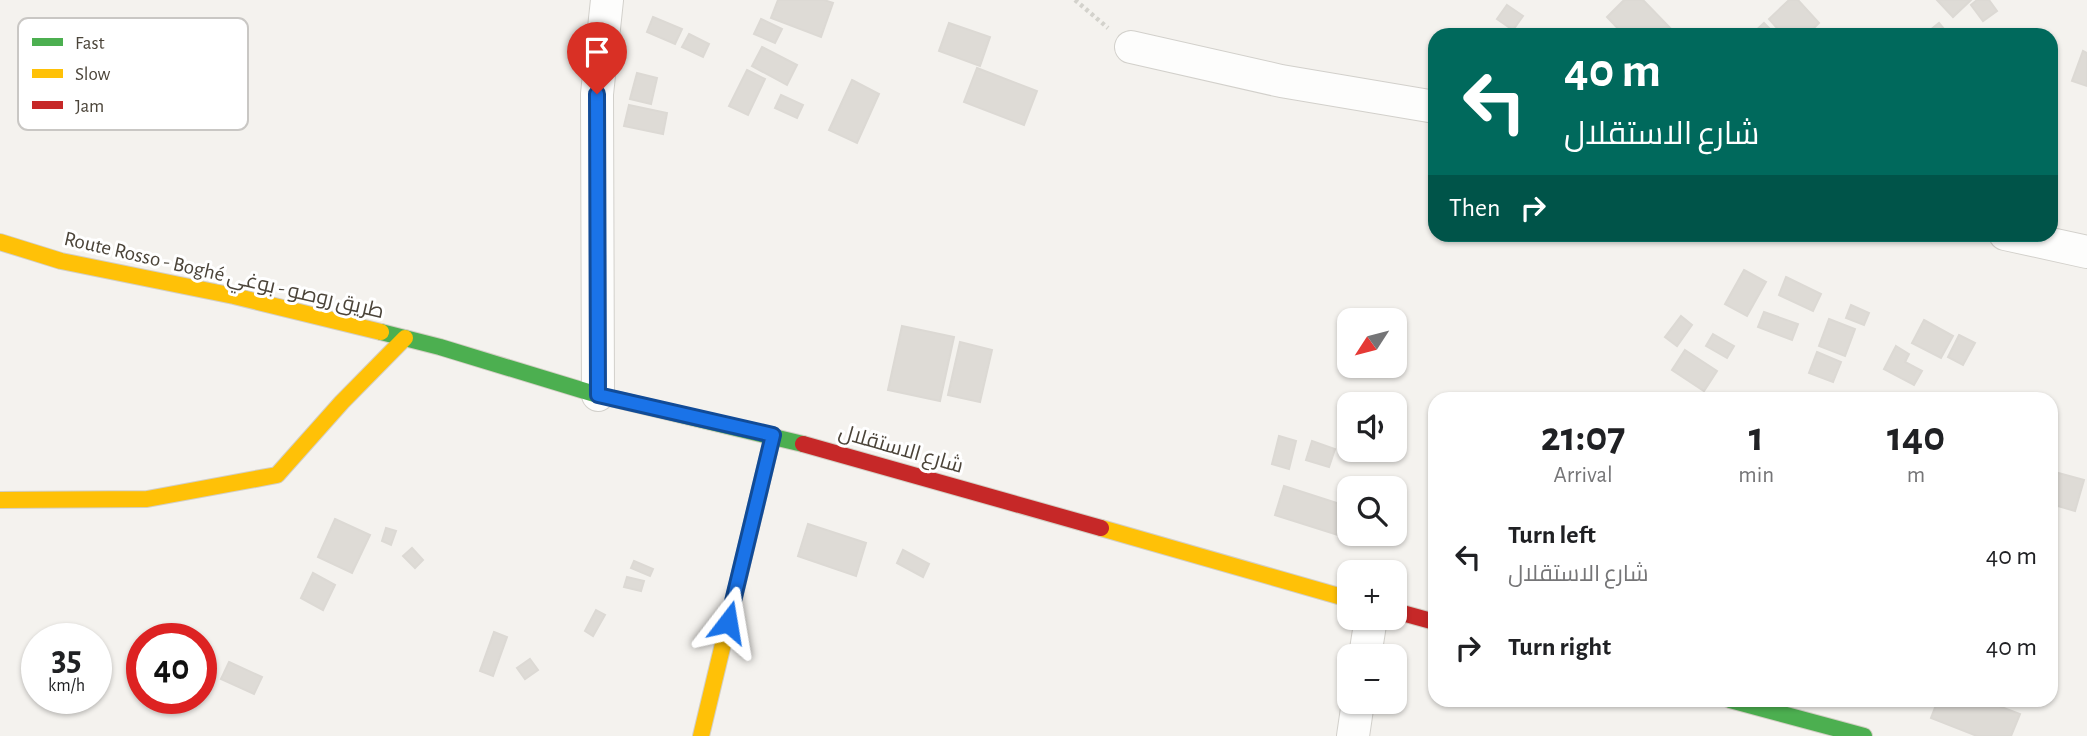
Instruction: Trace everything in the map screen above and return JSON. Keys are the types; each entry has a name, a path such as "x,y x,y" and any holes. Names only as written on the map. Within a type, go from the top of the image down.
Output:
{"main road":[{"name":"Route Rosso - Boghé طريق روصو - بوغي","path":"0,242 61,261 234,296 440,347"},
{"path":"0,500 147,499 278,475 342,402 405,338"},
{"name":"شارع الاستقلال","path":"440,347 598,395 773,435 1337,596"},
{"path":"701,736 773,435"},
{"path":"1407,614 1428,620"},
{"path":"1756,707 1864,736"}],"street":[{"path":"598,395 597,94 607,0"},
{"path":"1131,47 1281,81 1428,106"},
{"path":"2041,242 2087,252"},
{"path":"1353,736 1356,714"}],"path":[{"path":"1074,0 1131,47"}],"building":[{"path":"778,0 824,0 833,3 821,37 771,18"},
{"path":"1624,0 1643,0 1670,28 1617,28 1607,17"},
{"path":"1789,0 1798,0 1819,23 1814,28 1777,28 1769,19"},
{"path":"1937,0 1971,0 1953,17"},
{"path":"1977,0 1989,0 1997,11 1983,21 1971,5"},
{"path":"1507,5 1523,16 1514,28 1497,19"},
{"path":"653,17 682,29 675,44 647,32"},
{"path":"761,19 782,29 775,43 754,34"},
{"path":"949,23 990,37 980,66 939,51"},
{"path":"689,34 709,44 703,57 682,47"},
{"path":"762,47 797,65 787,85 752,66"},
{"path":"2083,51 2087,53 2087,86 2072,81"},
{"path":"977,68 1037,91 1024,125 964,102"},
{"path":"747,70 765,79 748,115 729,106"},
{"path":"637,73 657,78 651,104 630,99"},
{"path":"852,80 879,94 857,143 829,130"},
{"path":"781,95 803,105 797,118 775,108"},
{"path":"629,105 667,113 663,134 624,126"},
{"path":"1744,270 1766,282 1747,316 1725,304"},
{"path":"1786,277 1821,294 1813,311 1779,295"},
{"path":"1851,305 1869,313 1864,325 1846,318"},
{"path":"1764,312 1798,324 1792,340 1758,327"},
{"path":"1681,316 1692,325 1677,346 1665,337"},
{"path":"1829,319 1855,329 1845,356 1819,346"},
{"path":"1924,320 1953,336 1941,358 1912,343"},
{"path":"902,326 954,337 940,401 888,390"},
{"path":"1713,334 1734,346 1727,358 1706,346"},
{"path":"1959,335 1975,343 1963,365 1948,357"},
{"path":"960,342 992,350 980,402 948,395"},
{"path":"1896,346 1909,354 1905,362 1922,371 1914,385 1884,369"},
{"path":"1685,350 1717,371 1704,391 1672,370"},
{"path":"1817,352 1841,362 1833,382 1809,373"},
{"path":"1279,436 1296,441 1289,469 1272,464"},
{"path":"1312,441 1335,449 1329,467 1306,460"},
{"path":"2058,473 2084,480 2075,511 2058,506"},
{"path":"1284,486 1337,503 1337,535 1275,515"},
{"path":"335,519 370,535 352,573 318,557"},
{"path":"808,524 866,543 856,576 798,556"},
{"path":"386,528 396,531 391,545 382,541"},
{"path":"412,548 423,560 415,568 403,556"},
{"path":"903,550 929,564 923,577 897,563"},
{"path":"634,561 653,569 650,576 631,568"},
{"path":"313,573 335,585 323,610 301,598"},
{"path":"627,577 644,581 641,591 624,587"},
{"path":"596,610 605,615 593,636 585,631"},
{"path":"494,632 507,637 493,676 480,671"},
{"path":"530,659 538,670 525,679 517,668"},
{"path":"229,662 262,677 254,694 221,679"},
{"path":"1935,707 2002,707 2020,714 2011,736 1977,736 1931,718"}],"traffic: fast":[{"path":"381,332 598,395 803,444"},
{"path":"1756,707 1864,736"}],"traffic: slow":[{"path":"0,242 61,261 234,296 381,332"},
{"path":"0,500 147,499 277,475 342,402 405,338"},
{"path":"701,736 773,435"},
{"path":"1101,528 1337,596"}],"traffic: jam":[{"path":"803,444 1101,528"},
{"path":"1407,614 1428,620"}],"route":[{"path":"597,94 598,395 773,435 728,622"}]}
